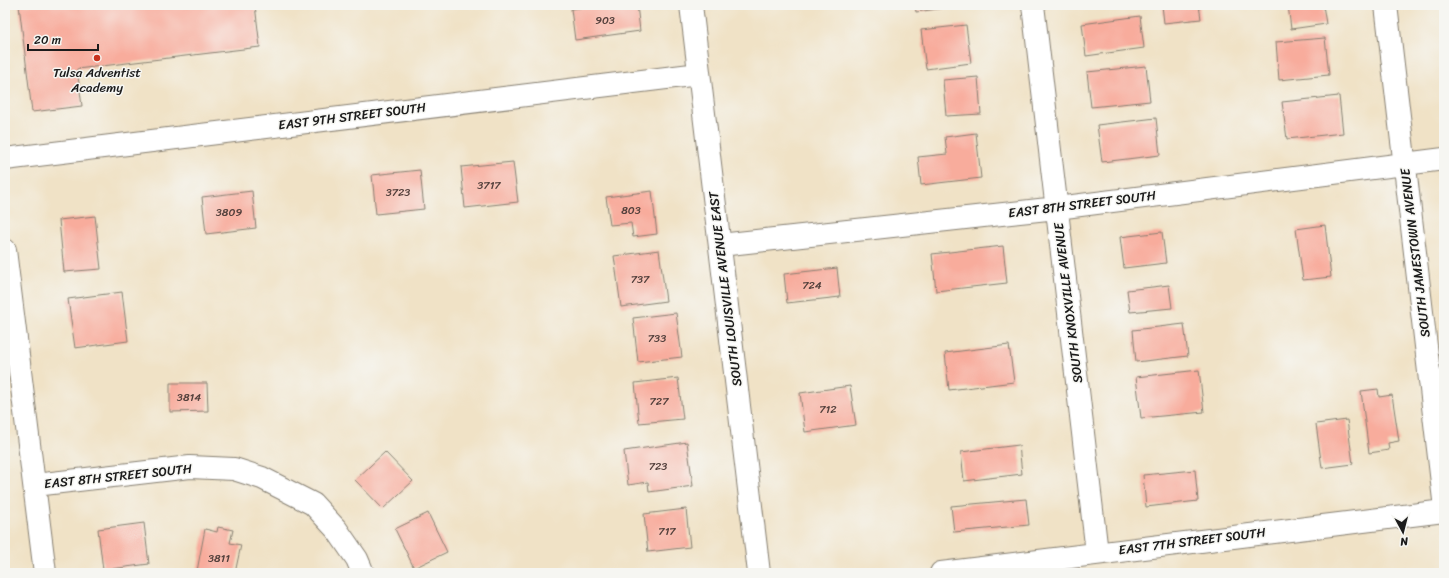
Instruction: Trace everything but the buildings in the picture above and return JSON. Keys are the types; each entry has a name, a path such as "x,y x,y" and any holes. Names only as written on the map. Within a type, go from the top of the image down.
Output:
{"street":[{"name":"SOUTH LOUISVILLE AVENUE EAST","path":"691,5 759,573"},
{"name":"SOUTH KNOXVILLE AVENUE","path":"1033,5 1097,553"},
{"name":"SOUTH JAMESTOWN AVENUE","path":"1386,5 1404,163 1441,455 1444,500"},
{"name":"EAST 9TH STREET SOUTH","path":"5,159 699,74"},
{"name":"EAST 8TH STREET SOUTH","path":"720,244 1057,208 1444,159"},
{"path":"5,250 45,573"},
{"name":"EAST 8TH STREET SOUTH","path":"35,485 190,467 234,469 262,478 313,504 337,530 357,559 363,573"},
{"name":"EAST 7TH STREET SOUTH","path":"940,573 1444,511"}],"place":[{"name":"Tulsa Adventist Academy","path":"97,58"}]}
